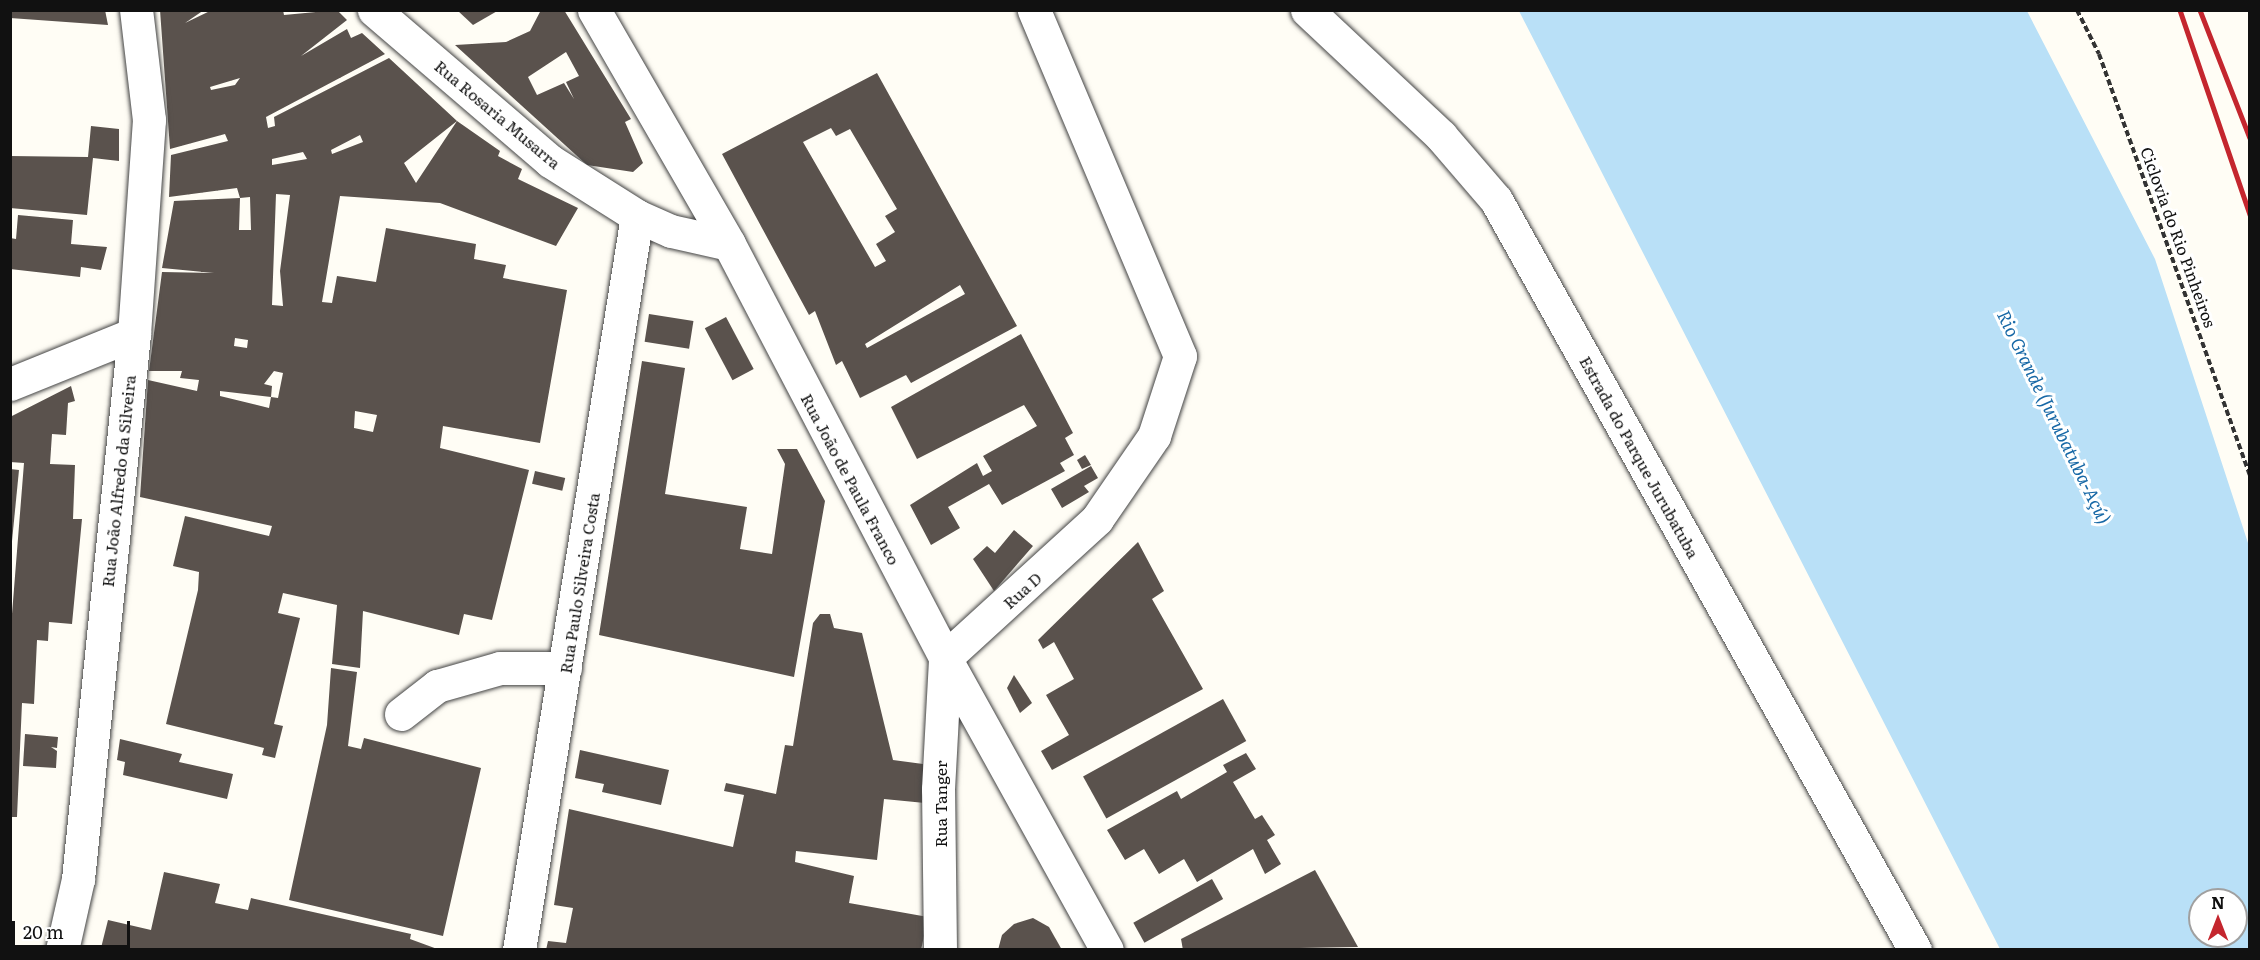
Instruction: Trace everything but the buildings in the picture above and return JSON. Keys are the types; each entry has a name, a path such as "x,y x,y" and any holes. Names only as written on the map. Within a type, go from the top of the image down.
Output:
{"street":[{"name":"Rua João Alfredo da Silveira","path":"62,950 78,879 134,334 149,120 136,10"},
{"name":"Rua Rosaria Musarra","path":"374,10 550,161 637,216 671,231 729,244"},
{"name":"Rua João de Paula Franco","path":"594,10 729,244 945,658 1107,950"},
{"name":"Rua D","path":"945,658 1097,519 1154,436 1180,356 1034,10"},
{"name":"Estrada do Parque Jurubatuba","path":"1307,10 1441,136 1496,200 1916,950"},
{"name":"Rua Paulo Silveira Costa","path":"519,950 637,216"},
{"path":"10,384 134,334"},
{"name":"Rua Tanger","path":"940,950 938,789 945,658"},
{"path":"401,714 437,686 500,668 566,668"}],"path":[{"name":"Ciclovia do Rio Pinheiros","path":"2076,10 2104,65 2250,475"}],"water":[{"name":"Rio Grande (Jurubatuba-Açú)","path":"1519,11 2027,11 2155,259 2249,546 2249,949 2000,949"}],"railway":[{"path":"2180,10 2250,215"},
{"path":"2200,10 2250,138"}]}
